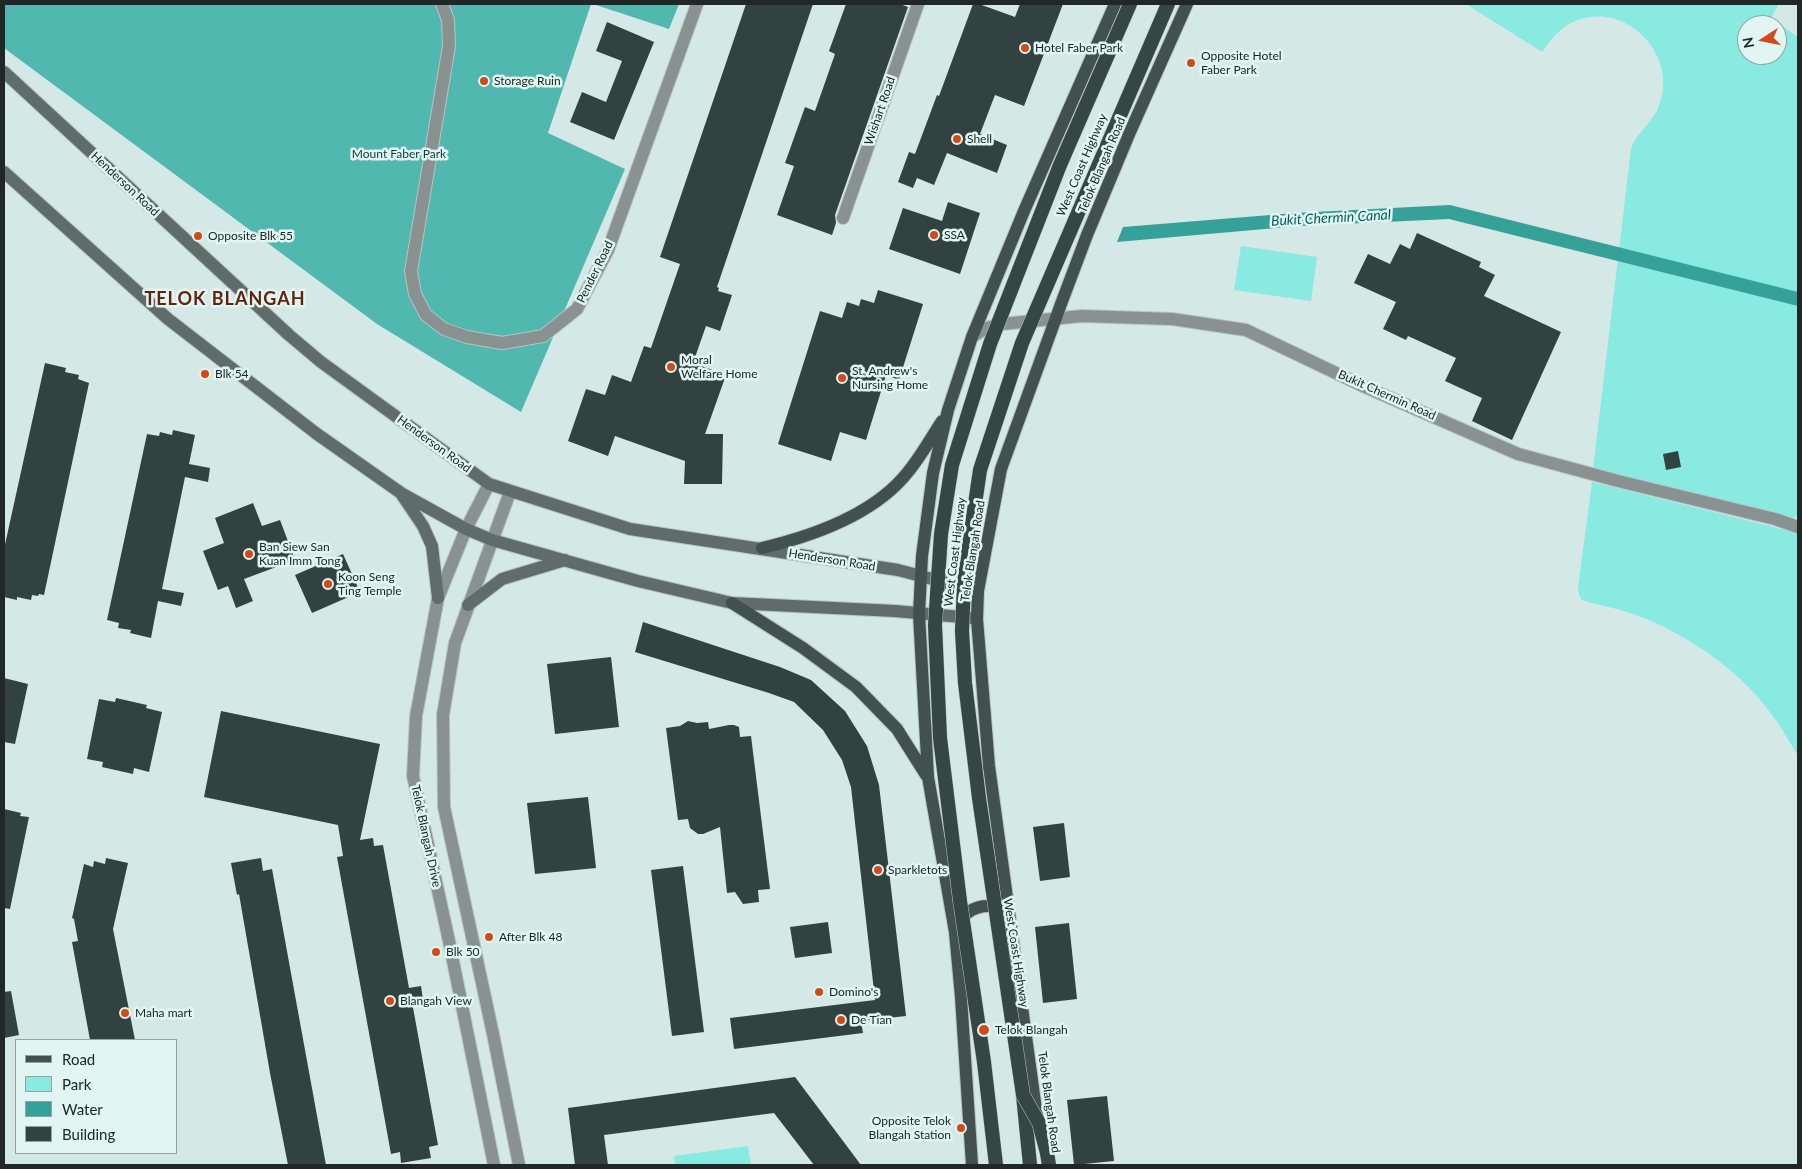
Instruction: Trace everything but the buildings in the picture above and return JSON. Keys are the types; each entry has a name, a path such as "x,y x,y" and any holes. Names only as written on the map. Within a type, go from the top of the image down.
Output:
{"highway":[{"name":"West Coast Highway","path":"996,1165 940,738 935,625 941,534 952,465 990,344 1060,165 1130,4"},
{"name":"West Coast Highway","path":"1030,1165 1023,1095 964,683 962,631 964,584 980,470 1022,342 1168,4"},
{"path":"1023,1095 1038,1123 1047,1153 1048,1165"}],"main road":[{"path":"972,1165 955,932 928,777 919,614 922,556 933,473 948,410 972,338 1024,211 1115,4"},
{"name":"Telok Blangah Road","path":"1044,1165 989,766 977,619 978,591 1001,469 1056,318 1130,132 1187,4"},
{"name":"Henderson Road","path":"4,72 216,269 302,346 321,362 489,484 630,529 898,570 978,591"},
{"path":"4,172 168,320 194,341 317,434 401,493 466,529 492,540 638,581 732,604 977,619"},
{"path":"762,548 812,535 843,522 870,505 907,473 948,410"},
{"path":"401,493 423,526 432,546 438,598"},
{"path":"468,605 502,579 565,560"},
{"path":"732,604 803,648 856,687 897,729 928,777"},
{"path":"955,932 962,917 976,907 992,905 1008,911"}],"street":[{"name":"Pender Road","path":"442,4 448,20 449,46 410,271 415,294 426,315 444,329 467,337 502,343 543,336 577,309 608,250 697,4"},
{"name":"Wishart Road","path":"843,218 918,4"},
{"name":"Bukit Chermin Road","path":"972,338 986,328 1002,324 1082,316 1172,319 1246,330 1363,386 1518,454 1618,482 1798,526"},
{"name":"Telok Blangah Drive","path":"489,484 466,529 438,598 416,716 413,776 494,1165"},
{"name":"Telok Blangah Drive","path":"510,492 455,643 443,715 444,807 519,1165"}],"green space":[{"name":"Mount Faber Park","path":"4,4 591,4 548,133 625,169 521,412 377,324 4,48"},
{"path":"593,4 679,4 669,29"},
{"path":"1466,4 1779,4 1773,15 1737,15 1737,65 1787,65 1787,29 1798,37 1798,516 1789,519 1593,469 1631,149 1637,137 1653,118 1659,106 1663,90 1663,73 1658,58 1650,44 1639,32 1626,23 1611,18 1594,17 1572,22 1557,33 1542,52"},
{"path":"1241,246 1317,257 1311,301 1234,290"},
{"path":"1592,482 1798,533 1798,756 1777,722 1756,695 1740,679 1705,651 1666,628 1646,619 1621,610 1582,600 1578,588"},
{"path":"748,1146 751,1165 675,1165 674,1156"}],"water":[{"name":"Bukit Chermin Canal","path":"1450,205 1798,292 1798,306 1449,219 1299,226 1117,242 1123,227 1295,213"}],"place":[{"name":"Hotel Faber Park","path":"1025,48"},
{"name":"Opposite Hotel Faber Park","path":"1191,63"},
{"name":"Storage Ruin","path":"484,81"},
{"name":"Shell","path":"957,139"},
{"name":"SSA","path":"934,235"},
{"name":"Opposite Blk 55","path":"198,236"},
{"name":"Moral Welfare Home","path":"671,367"},
{"name":"Blk 54","path":"205,374"},
{"name":"St. Andrew's Nursing Home","path":"842,378"},
{"name":"Ban Siew San Kuan Imm Tong","path":"249,554"},
{"name":"Koon Seng Ting Temple","path":"328,584"},
{"name":"Sparkletots","path":"878,870"},
{"name":"After Blk 48","path":"489,937"},
{"name":"Blk 50","path":"436,952"},
{"name":"Domino's","path":"819,992"},
{"name":"Blangah View","path":"390,1001"},
{"name":"Maha mart","path":"125,1013"},
{"name":"De Tian","path":"841,1020"},
{"name":"Telok Blangah","path":"984,1030"},
{"name":"Opposite Telok Blangah Station","path":"961,1128"}],"district":[{"name":"TELOK BLANGAH","path":"225,299"}]}
